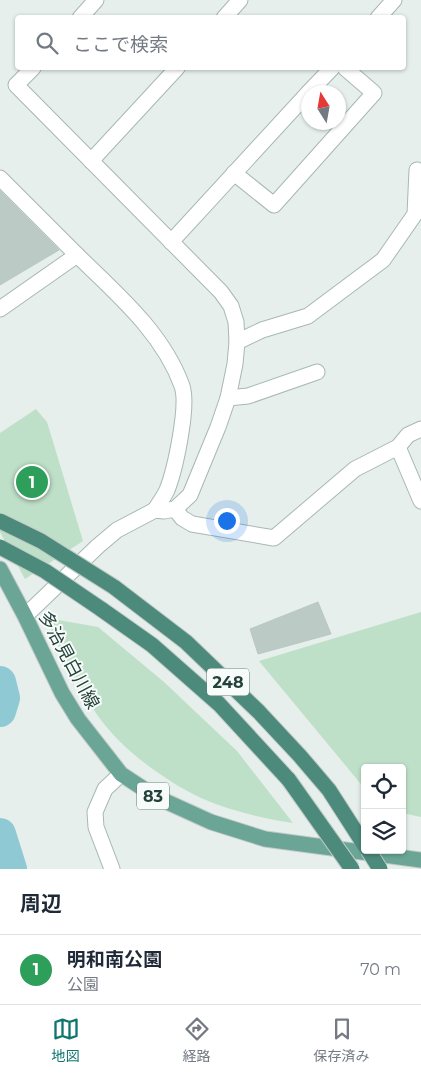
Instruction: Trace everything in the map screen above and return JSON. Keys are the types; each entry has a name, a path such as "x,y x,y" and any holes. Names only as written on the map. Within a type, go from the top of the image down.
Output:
{"highway":[{"name":"248","path":"0,521 41,541 114,587 186,642 259,712 300,756 329,790 361,840"},
{"name":"248","path":"0,546 45,571 152,645 219,704 289,780 352,869"},
{"path":"371,854 380,869"}],"main road":[{"name":"多治見白川線","path":"0,569 62,693 78,719 121,774 156,797 211,822 265,839 421,860"}],"street":[{"path":"83,15 96,0"},
{"path":"227,15 240,0"},
{"path":"381,15 394,0"},
{"path":"31,70 16,86 221,292 230,306 236,322 235,364 228,398 190,495 175,509 155,510"},
{"path":"91,161 176,70"},
{"path":"316,85 330,70"},
{"path":"234,173 274,205 374,93 347,70"},
{"path":"172,242 301,102"},
{"path":"237,342 262,330 308,316 383,260 415,214 417,170"},
{"path":"0,178 130,307 157,340 171,363 182,387 185,406 167,490 155,510 117,530 25,616"},
{"path":"0,309 77,255"},
{"path":"228,398 248,396 317,372"},
{"path":"175,509 182,518 192,524 274,538 355,469 398,447 408,436 421,429"},
{"path":"398,447 421,501"},
{"path":"112,869 96,827 95,812 105,789 121,774"}],"green space":[{"path":"36,409 47,422 83,541 25,579 0,532 0,433"},
{"path":"421,612 421,817 406,814 406,764 361,764 361,784 259,661"},
{"path":"47,618 98,627 164,682 237,751 293,823 246,814 201,798 173,783 131,752 108,728 90,705 70,669"}],"building":[{"path":"0,191 59,250 0,285"},
{"path":"318,602 331,634 258,654 250,629"}],"waterway":[{"path":"0,682 4,698 0,711"},
{"path":"0,834 11,869"}],"place":[{"name":"明和南公園","path":"32,482"}]}
